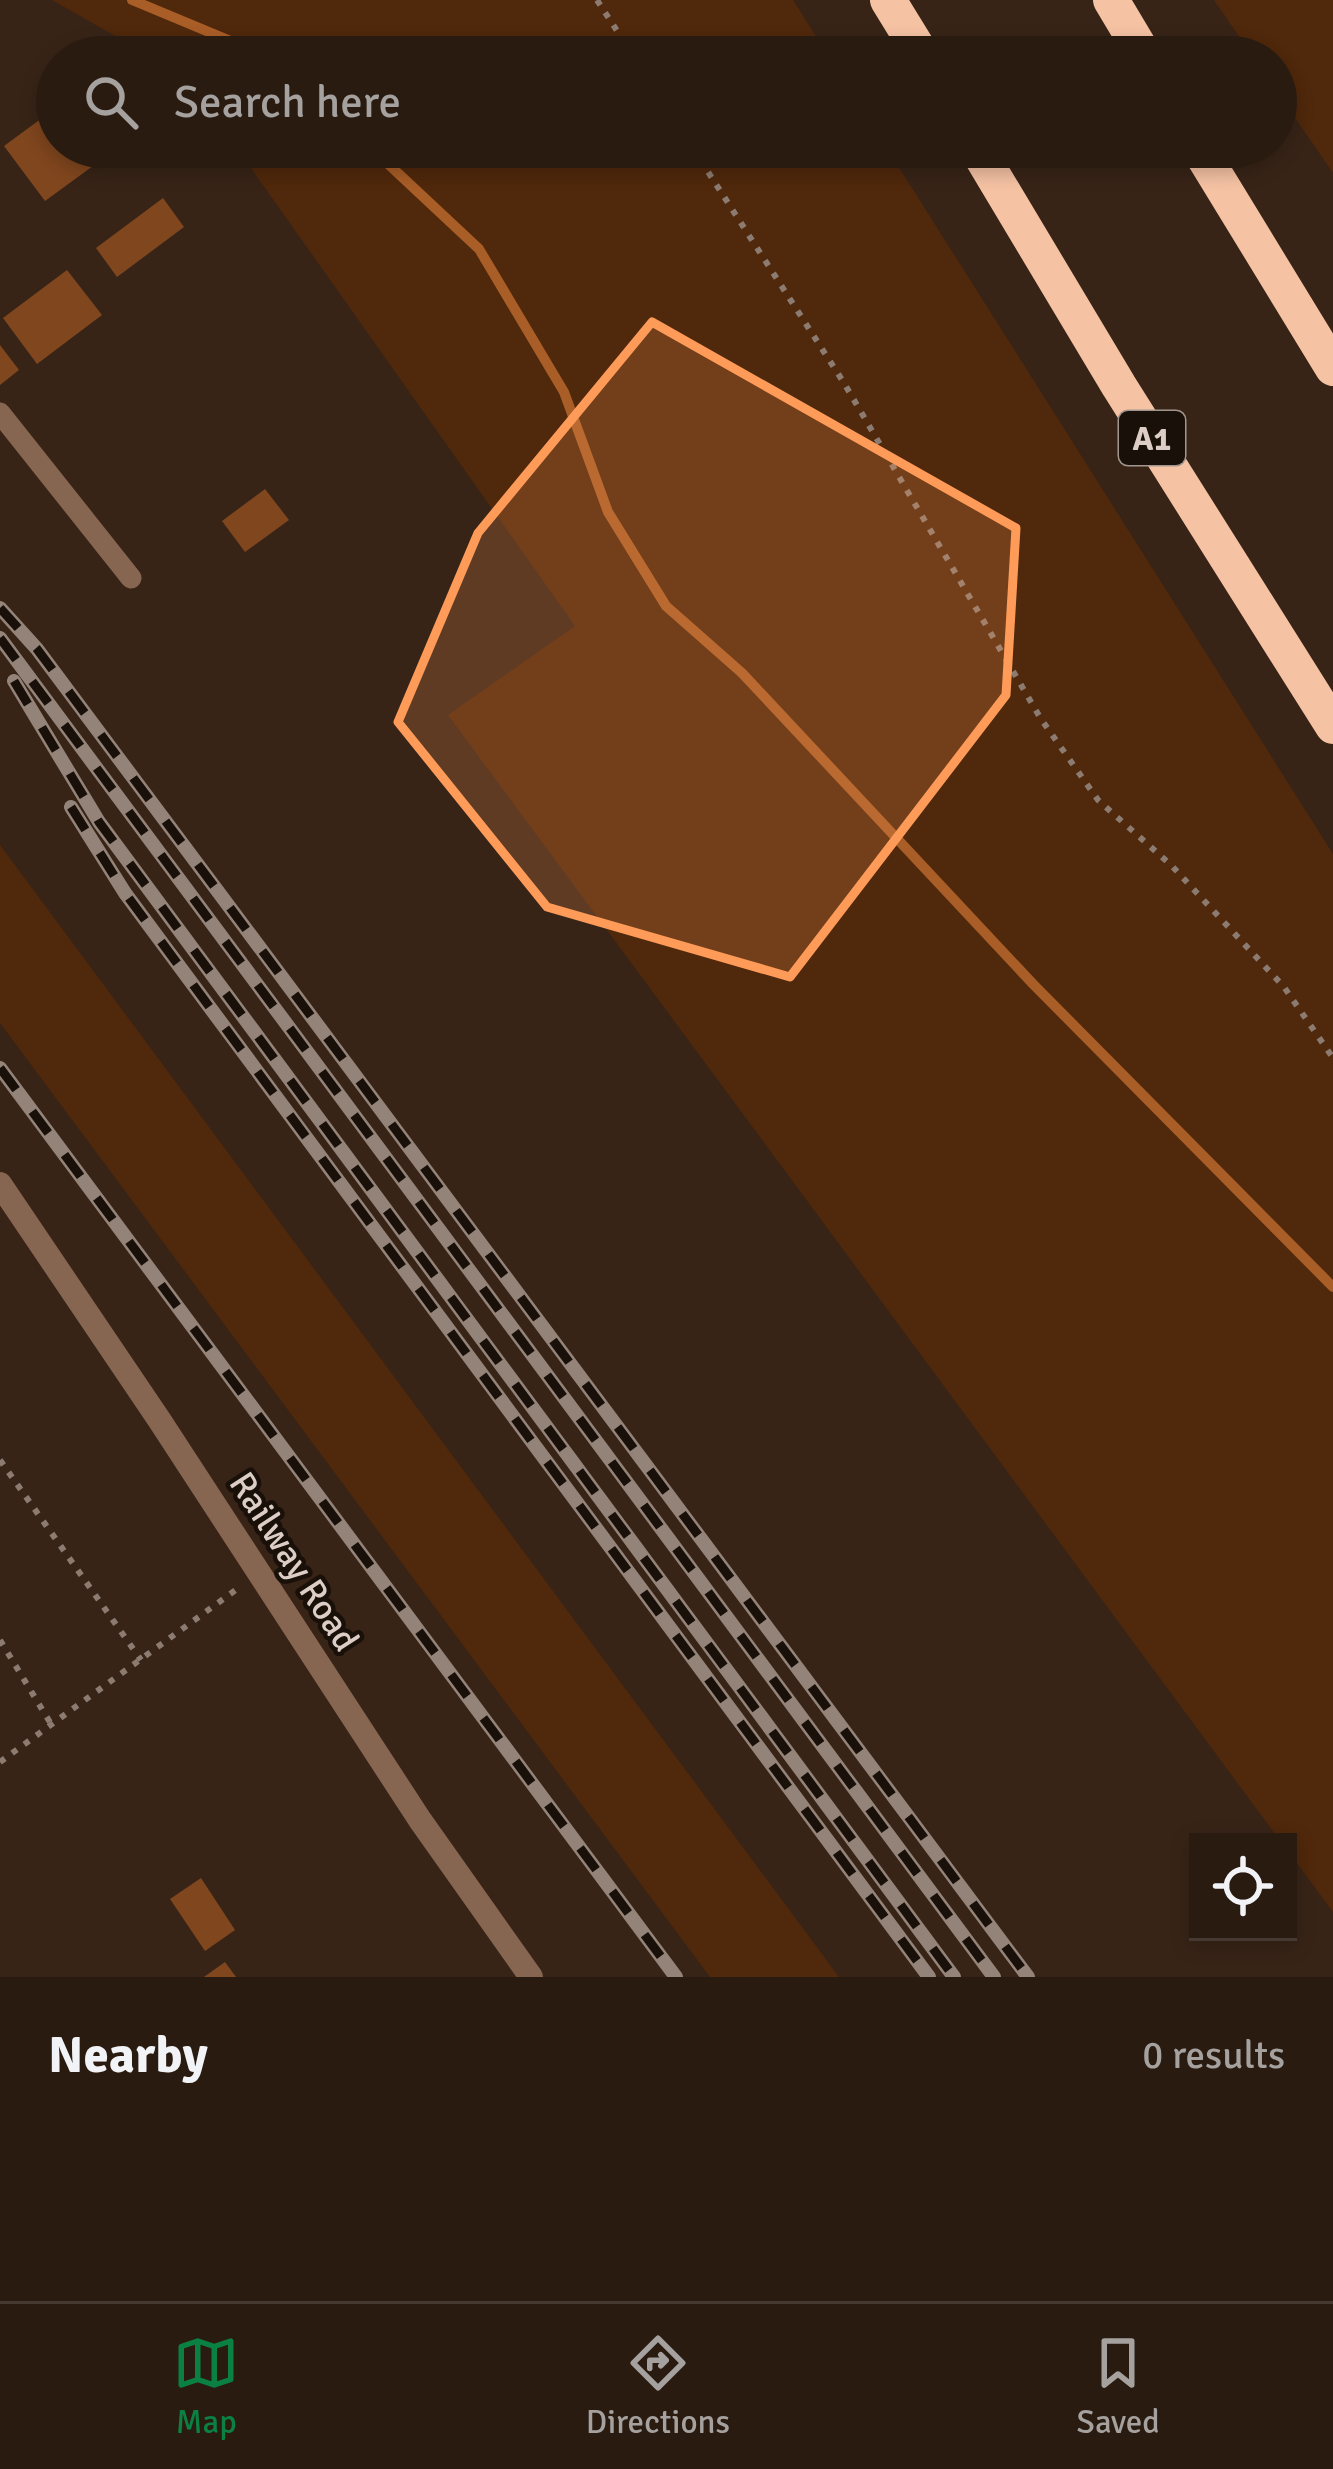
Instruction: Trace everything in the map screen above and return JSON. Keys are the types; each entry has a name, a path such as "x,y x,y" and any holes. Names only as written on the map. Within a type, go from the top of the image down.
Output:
{"highway":[{"path":"889,0 910,36"},
{"path":"1111,0 1132,36"},
{"name":"A1","path":"989,168 1333,726"},
{"path":"1211,168 1333,368"}],"street":[{"name":"Railway Road","path":"0,1184 420,1820 531,1977"}],"lane":[{"path":"0,413 131,578"}],"path":[{"path":"597,0 620,36"},
{"path":"706,168 844,383 1041,719 1097,800 1172,866 1284,987 1333,1058"},
{"path":"0,1460 141,1660"},
{"path":"0,1762 260,1572"},
{"path":"0,1640 52,1725"}],"highlighted area":[{"path":"652,322 1016,528 1006,695 790,977 547,907 398,722 478,533"}],"shaded area":[{"path":"52,0 793,0 816,36 115,36"},
{"path":"1214,0 1333,0 1333,173 1297,121 1297,36 1239,36"},
{"path":"251,168 899,168 1333,854 1333,1912 1297,1863 1297,1833 1274,1833 448,715 575,626"},
{"path":"0,845 839,1977 710,1977 0,1023"}],"building":[{"path":"36,122 36,168 90,168 45,201 4,146"},
{"path":"163,198 184,227 117,277 96,248"},
{"path":"67,270 102,315 37,364 3,318"},
{"path":"0,345 19,370 0,385"},
{"path":"265,489 289,520 245,552 222,521"},
{"path":"201,1878 235,1930 205,1951 170,1899"},
{"path":"225,1962 236,1977 204,1977"}],"waterway":[{"path":"132,0 219,36"},
{"path":"392,168 479,249 564,392 608,512 666,606 742,673 1033,984 1333,1287"}],"railway":[{"path":"0,608 37,649 1028,1977"},
{"path":"0,638 994,1977"},
{"path":"14,681 99,822 954,1977"},
{"path":"71,807 125,893 929,1977"},
{"path":"0,1068 676,1977"}]}
